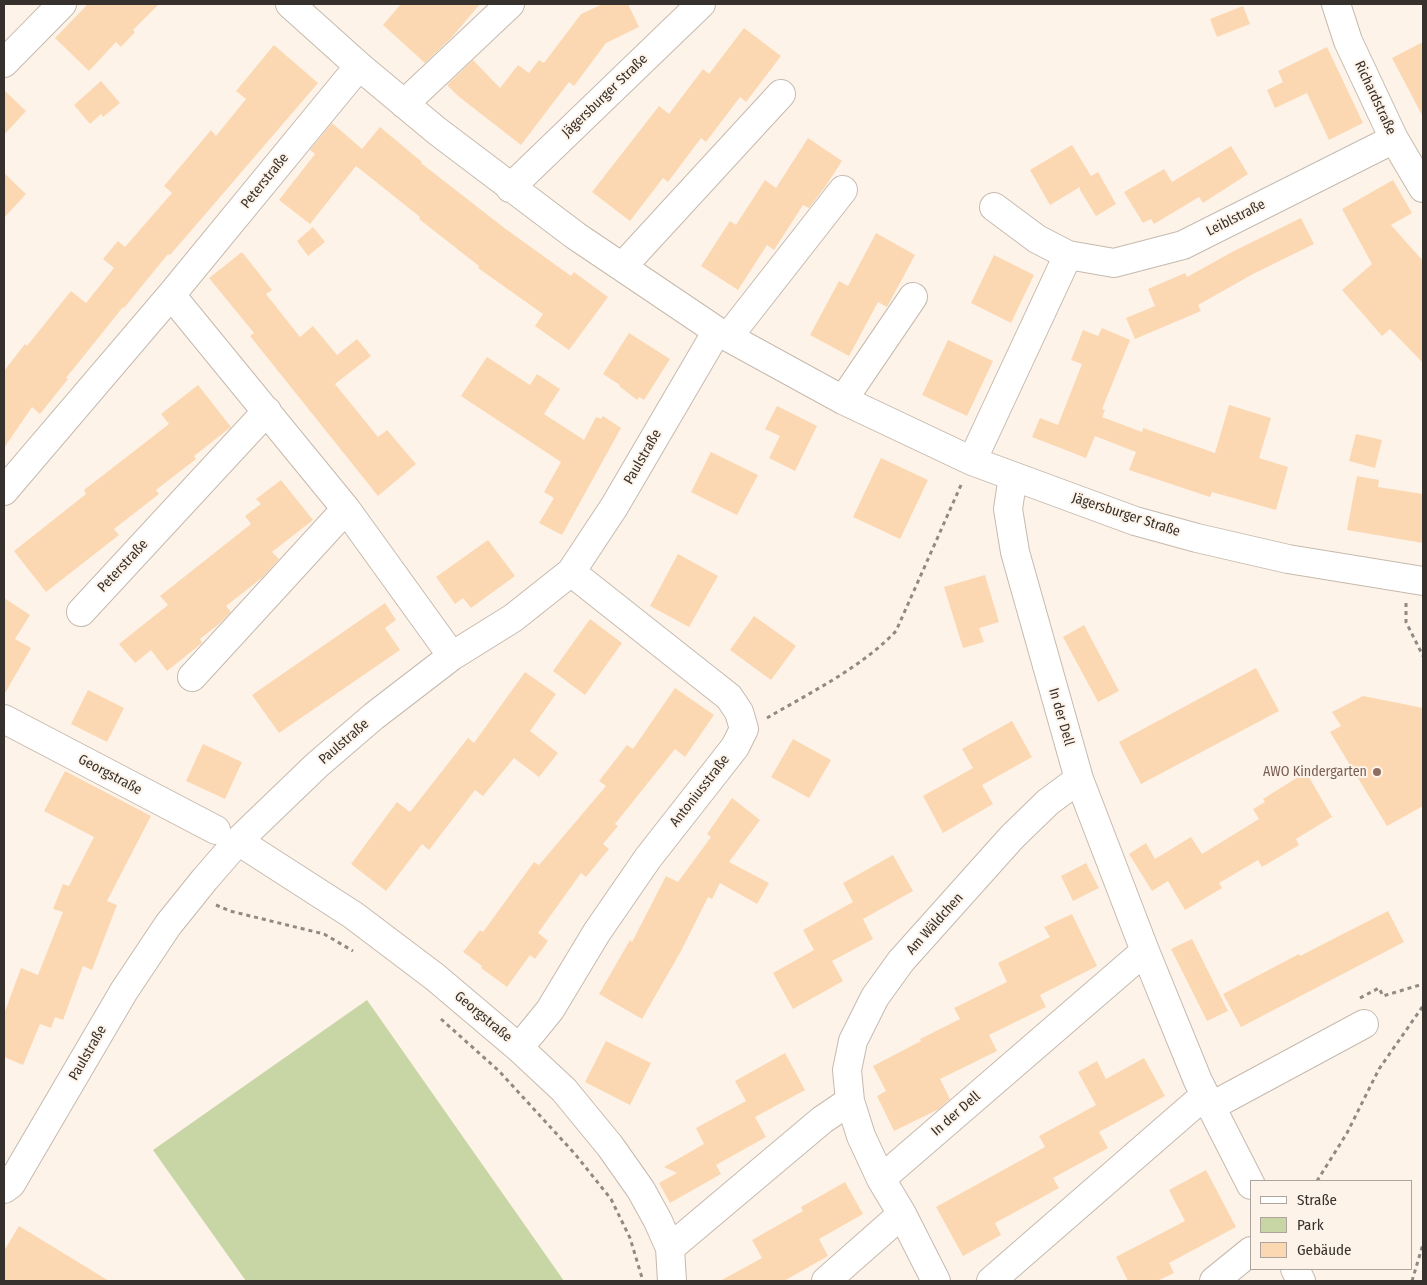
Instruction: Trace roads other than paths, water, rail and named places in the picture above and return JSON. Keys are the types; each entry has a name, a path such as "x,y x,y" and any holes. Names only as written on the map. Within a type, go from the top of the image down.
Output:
{"street":[{"path":"4,64 62,4"},
{"name":"Jägersburger Straße","path":"290,4 404,104 510,188 622,267 723,334 843,400 972,460 1134,521 1288,559 1416,580"},
{"path":"404,104 510,4"},
{"name":"Jägersburger Straße","path":"510,188 701,4"},
{"name":"Richardstraße","path":"1336,4 1348,41 1394,139 1423,188"},
{"name":"Peterstraße","path":"4,491 171,295 359,66"},
{"path":"622,267 781,94"},
{"name":"Leiblstraße","path":"994,207 1037,240 1068,255 1114,263 1183,245 1394,139"},
{"path":"723,334 843,190"},
{"path":"972,460 1068,255"},
{"path":"171,295 267,410 346,509 452,656"},
{"path":"843,400 913,297"},
{"name":"Paulstraße","path":"4,1189 11,1184 124,991 168,925 205,879 227,836 317,765 374,716 452,656 512,618 571,572 723,334"},
{"name":"Peterstraße","path":"80,612 267,410"},
{"name":"In der Dell","path":"1013,476 1008,509 1015,552 1078,779 1145,951 1208,1101 1250,1183"},
{"path":"192,677 346,509"},
{"name":"Antoniusstraße","path":"519,1048 550,1010 597,932 648,858 736,747 744,729 739,712 729,697 571,572"},
{"name":"Georgstraße","path":"4,719 227,836 353,915 435,977 519,1048 564,1090 610,1146 641,1190 670,1248"},
{"name":"Am Wäldchen","path":"936,1281 902,1214 881,1180 861,1136 850,1100 847,1070 853,1041 875,996 901,961 1012,837 1048,802 1078,779"},
{"name":"In der Dell","path":"881,1180 1145,951"},
{"path":"991,1281 1208,1101 1364,1024"},
{"path":"672,1281 670,1248 822,1120 850,1100"},
{"path":"826,1281 902,1214"},
{"path":"1214,1281 1250,1251"},
{"path":"1295,1270 1301,1281"}],"place":[{"name":"AWO Kindergarten","path":"1377,772"}]}
